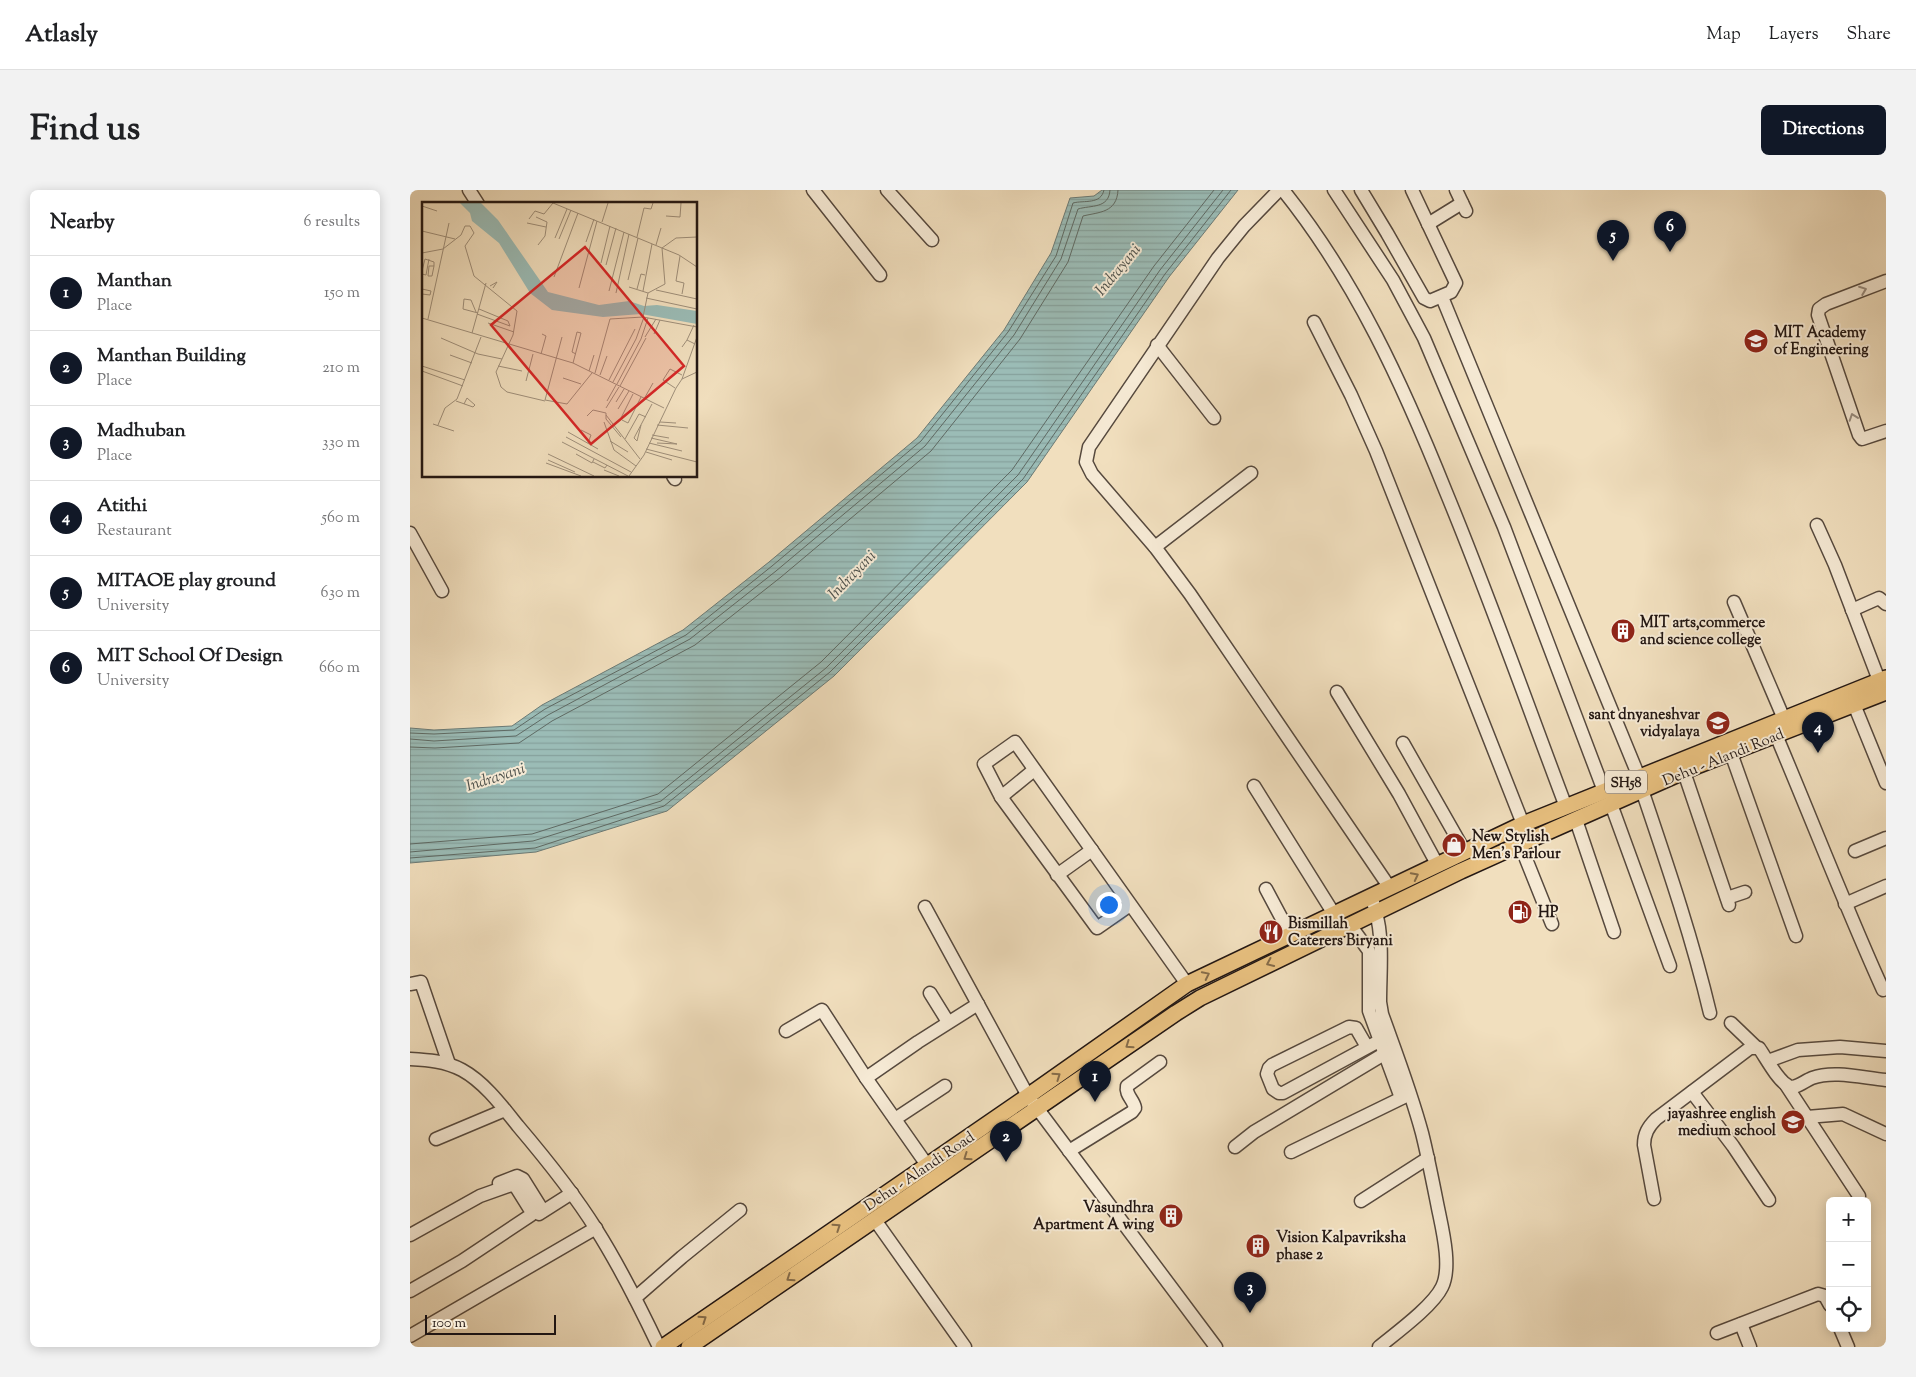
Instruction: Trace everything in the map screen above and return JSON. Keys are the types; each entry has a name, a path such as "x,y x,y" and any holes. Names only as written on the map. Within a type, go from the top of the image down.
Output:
{"main road":[{"name":"Dehu - Alandi Road","path":"1640,784 1684,772 1784,719 1884,686"},
{"name":"Dehu - Alandi Road","path":"689,1347 875,1220 1187,984 1523,824 1566,807 1607,798 1730,747 1776,735 1852,698"},
{"name":"Dehu - Alandi Road","path":"661,1347 927,1165 1033,1102 1200,998 1461,870 1576,820 1607,798"}],"street":[{"path":"469,190 477,202"},
{"path":"813,190 880,275"},
{"path":"887,190 932,240"},
{"path":"1334,190 1393,280 1424,338 1504,528 1670,966"},
{"path":"1361,190 1424,298 1430,301 1451,292 1456,283 1412,190"},
{"path":"1428,224 1464,207 1456,190"},
{"path":"1390,888 1190,594 1155,548 1092,474 1086,462 1089,447 1218,258 1277,191 1308,222 1335,263 1380,341 1409,402 1467,542 1566,807"},
{"path":"1886,280 1826,304 1819,308 1818,315 1859,435 1862,439 1886,431"},
{"path":"1442,297 1640,784 1681,905 1710,1013"},
{"path":"1314,322 1351,395 1376,451 1523,824"},
{"path":"1157,345 1214,418"},
{"path":"1155,548 1251,473"},
{"path":"1817,525 1884,686"},
{"path":"410,533 442,591"},
{"path":"1852,610 1879,598 1886,604"},
{"path":"1734,602 1784,719"},
{"path":"1337,692 1399,794 1436,864"},
{"path":"1852,698 1886,783"},
{"path":"1776,735 1882,990"},
{"path":"1130,905 1097,928 1001,797 984,764 1015,742 1187,984"},
{"path":"1403,743 1465,852"},
{"path":"1730,747 1796,936"},
{"path":"1001,797 1034,770"},
{"path":"1684,772 1728,901 1745,892"},
{"path":"1254,786 1334,914"},
{"path":"1576,820 1614,932"},
{"path":"1856,851 1886,838"},
{"path":"1520,844 1552,924"},
{"path":"1057,875 1092,850"},
{"path":"1845,904 1886,886"},
{"path":"1266,889 1290,934"},
{"path":"1371,898 1377,912 1381,947 1380,1002 1382,1014 1406,1096 1428,1158 1443,1233 1446,1259 1442,1287 1431,1302 1379,1347"},
{"path":"925,907 1033,1102 1216,1347"},
{"path":"1350,925 1369,951 1369,1011 1384,1054 1406,1096"},
{"path":"410,984 421,982 449,1064"},
{"path":"930,993 948,1022"},
{"path":"866,1078 948,1022 978,1004"},
{"path":"786,1031 822,1010 866,1078 927,1165"},
{"path":"1731,1023 1758,1048 1786,1085 1859,1196"},
{"path":"1367,1047 1356,1028 1349,1026 1272,1065 1266,1071 1266,1074 1273,1089 1283,1093 1367,1047 1379,1040"},
{"path":"1654,1199 1644,1145 1646,1133 1656,1119 1750,1048 1756,1047"},
{"path":"1768,1061 1798,1050 1840,1047 1886,1050"},
{"path":"1235,1147 1254,1132 1384,1054"},
{"path":"410,1059 449,1064 476,1079 505,1110 549,1162 596,1228 661,1347"},
{"path":"1069,1150 1132,1112 1134,1104 1126,1092 1126,1086 1160,1062"},
{"path":"1786,1085 1794,1087 1812,1078 1833,1075 1886,1080"},
{"path":"895,1119 945,1086"},
{"path":"1692,1092 1733,1146 1769,1200"},
{"path":"1292,1152 1406,1096"},
{"path":"436,1139 505,1110"},
{"path":"1807,1117 1842,1114 1886,1134"},
{"path":"1361,1201 1428,1158"},
{"path":"480,1196 485,1190 517,1176 523,1179 541,1213 572,1193"},
{"path":"410,1235 480,1196 511,1185 516,1187 532,1211 531,1215 462,1261 410,1291"},
{"path":"635,1298 740,1210"},
{"path":"875,1220 965,1347"},
{"path":"410,1336 596,1228"},
{"path":"1717,1333 1818,1294 1826,1298"},
{"path":"1741,1324 1750,1347"},
{"path":"1842,1332 1848,1347"}],"water":[{"name":"Indrayani","path":"1102,190 1238,190 1169,277 1027,482 834,676 667,811 536,852 410,863 410,728 434,730 512,726 542,705 683,630 769,562 917,438 1004,330 1051,253 1070,198 1094,196"}],"place":[{"name":"MIT School Of Design","path":"1670,252"},
{"name":"MITAOE play ground","path":"1613,261"},
{"name":"MIT Academy of Engineering","path":"1756,341"},
{"name":"MIT arts,commerce and science college","path":"1623,631"},
{"name":"sant dnyaneshvar vidyalaya","path":"1718,723"},
{"name":"Atithi","path":"1818,753"},
{"name":"New Stylish Men's Parlour","path":"1454,845"},
{"name":"HP","path":"1520,912"},
{"name":"Bismillah Caterers Biryani","path":"1271,932"},
{"name":"Manthan","path":"1095,1102"},
{"name":"jayashree english medium school","path":"1793,1122"},
{"name":"Manthan Building","path":"1006,1162"},
{"name":"Vasundhra Apartment A wing","path":"1171,1216"},
{"name":"Vision Kalpavriksha phase 2","path":"1258,1246"},
{"name":"Madhuban","path":"1250,1313"}]}
